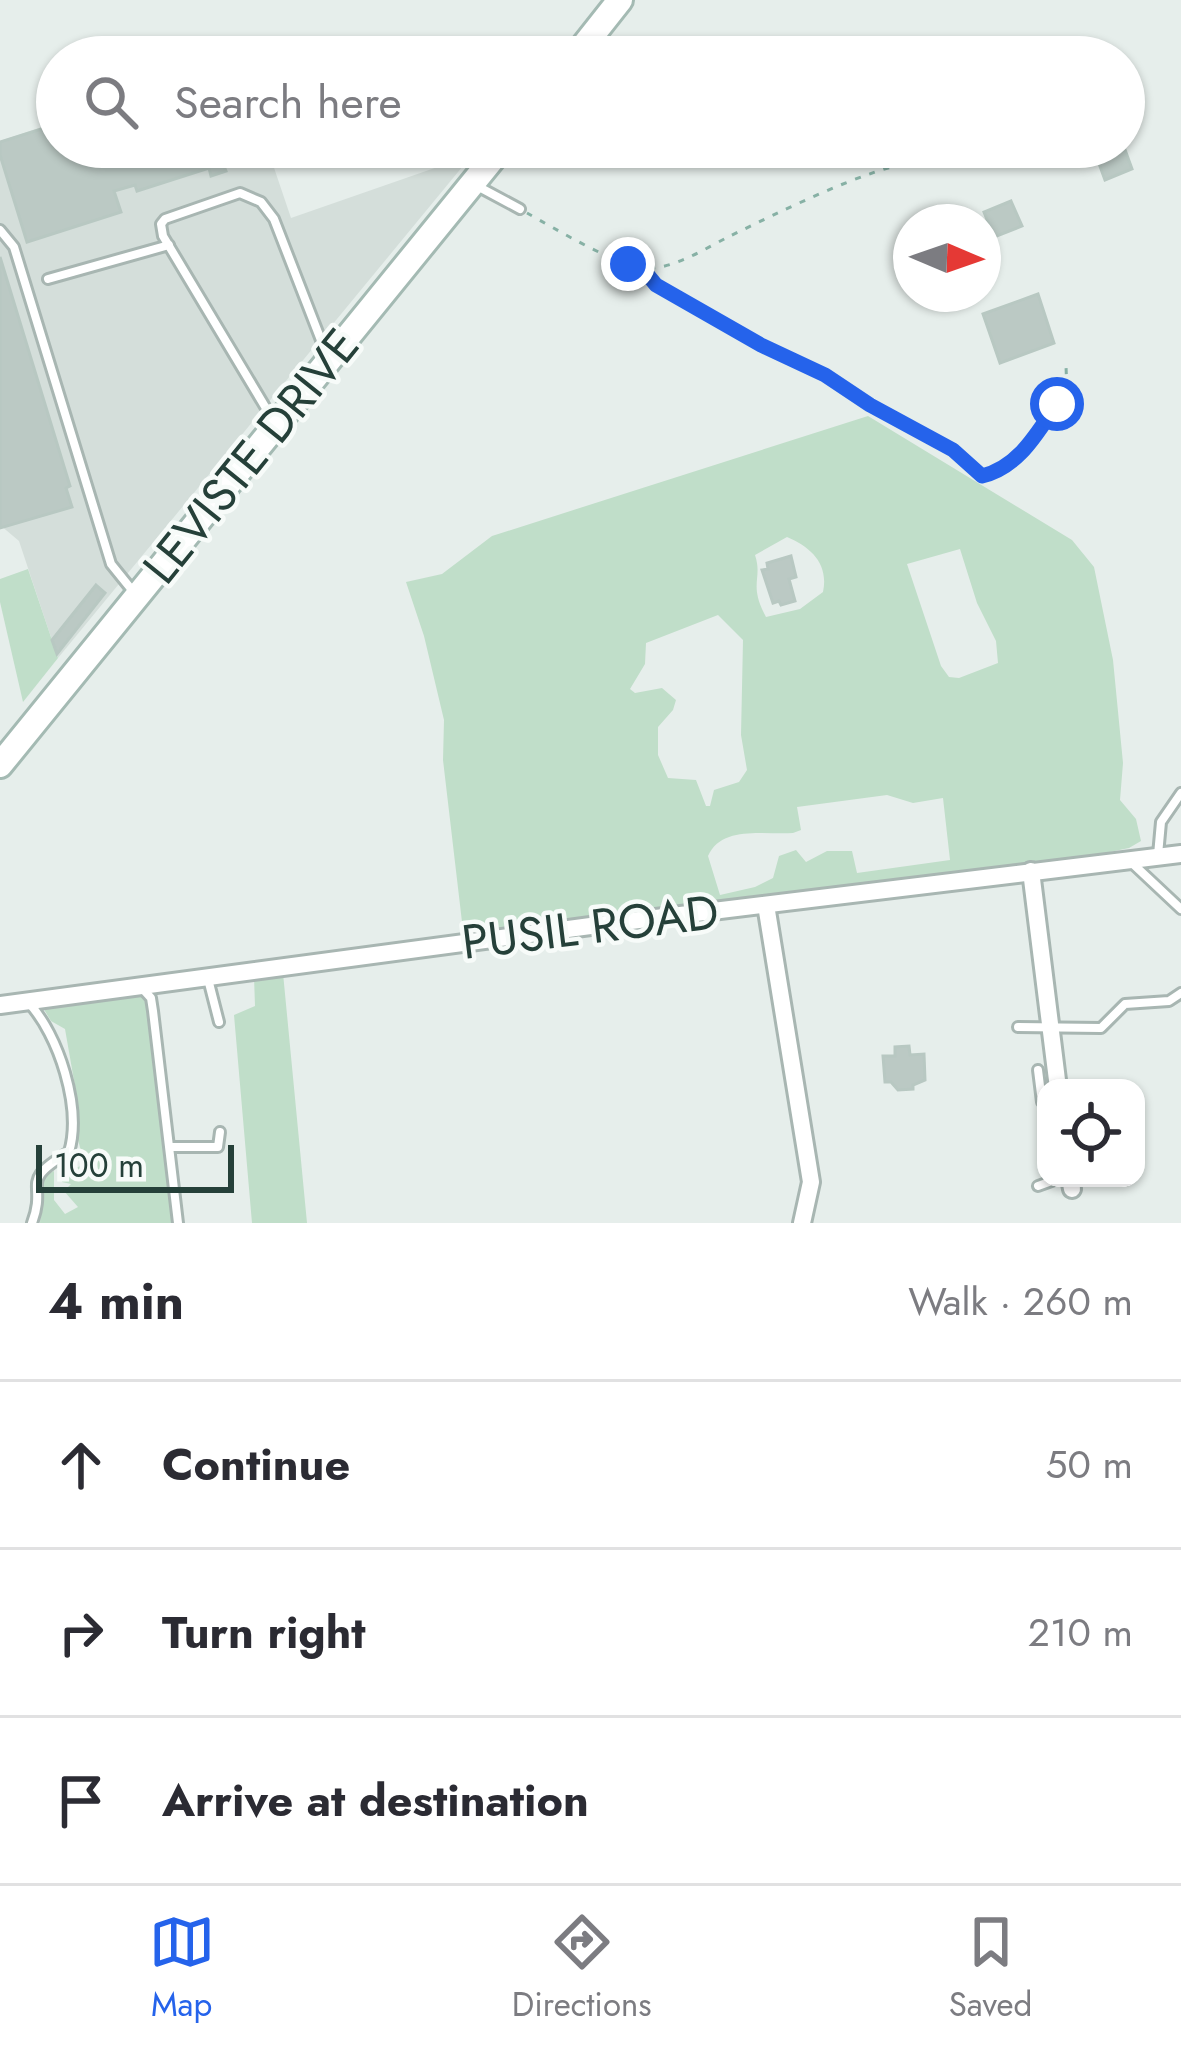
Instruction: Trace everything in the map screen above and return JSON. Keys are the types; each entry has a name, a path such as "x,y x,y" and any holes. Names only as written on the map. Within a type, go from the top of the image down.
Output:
{"main road":[{"path":"592,36 620,0"},
{"name":"LEVISTE DRIVE","path":"0,765 485,168"}],"street":[{"name":"PUSIL ROAD","path":"0,1005 1181,854"},
{"path":"1031,871 1048,945 1037,969 1050,1029 1052,1079"},
{"path":"766,904 811,1182 802,1223"}],"lane":[{"path":"473,183 520,209"},
{"path":"276,424 169,245 161,230 165,219 232,194 255,197 274,219 328,360"},
{"path":"0,230 14,247 111,564 137,597"},
{"path":"48,279 169,245"},
{"path":"1159,855 1160,822 1181,793"},
{"path":"1126,858 1181,909"},
{"path":"208,977 219,1022"},
{"path":"140,986 153,1005 178,1223"},
{"path":"1018,1027 1101,1028 1125,1004 1169,1001 1181,993"},
{"path":"27,1000 55,1038 73,1131 69,1152 48,1162 35,1180 32,1223"},
{"path":"1038,1070 1046,1079"},
{"path":"170,1147 218,1147 220,1132"}],"path":[{"path":"642,268 677,262 886,168"},
{"path":"520,209 642,268 656,285 953,450 982,476 996,471 1033,442 1067,392 1066,366"}],"shaded area":[{"path":"36,129 36,168 274,168 291,218 435,168 461,168 58,658 19,541 0,525 0,141"}],"green space":[{"path":"868,416 1072,540 1094,567 1113,660 1123,763 1120,800 1136,819 1141,841 1095,855 464,939 443,760 444,720 406,582 442,574 492,536","holes":["787,537 796,541 821,565 823,592 800,609 766,617 758,597 755,555","960,549 977,603 996,641 998,663 959,678 949,677 941,666 907,564","718,615 743,640 741,735 747,770 739,782 714,790 710,806 696,780 668,778 658,755 658,727 676,700 662,688 635,693 630,689 645,664 646,643","887,795 913,803 943,798 950,860 857,873 852,851 827,851 806,862 796,850 779,856 773,878 720,895 708,856 714,846 733,836 801,830 797,807"]},
{"path":"28,569 58,658 23,702 0,602 0,579"},
{"path":"283,973 307,1223 252,1223 234,1015 255,1006 254,977"},
{"path":"133,992 148,1000 176,1223 40,1223 43,1176 54,1171 54,1200 65,1214 78,1207 64,1191 71,1184 62,1182 63,1171 85,1165 65,1029 51,1021 42,1006"}],"building":[{"path":"36,131 36,168 209,168 137,191 135,185 114,191 121,212 27,242 0,142"},
{"path":"1101,168 1132,168 1132,169 1105,180"},
{"path":"1011,201 1022,226 1001,234 1001,205"},
{"path":"0,257 70,486 66,488 72,507 0,528"},
{"path":"1038,294 1054,343 1000,363 983,314 1001,312 1001,307"},
{"path":"791,556 796,577 789,579 795,601 773,603 762,570 768,569 767,563"},
{"path":"96,585 105,593 57,654 52,640"},
{"path":"909,1046 910,1055 924,1054 925,1080 913,1089 898,1090 885,1082 883,1056 895,1056 895,1047"}],"route":[{"path":"628,264 642,268 656,285 953,450 982,476 1022,453 1057,404"}]}
